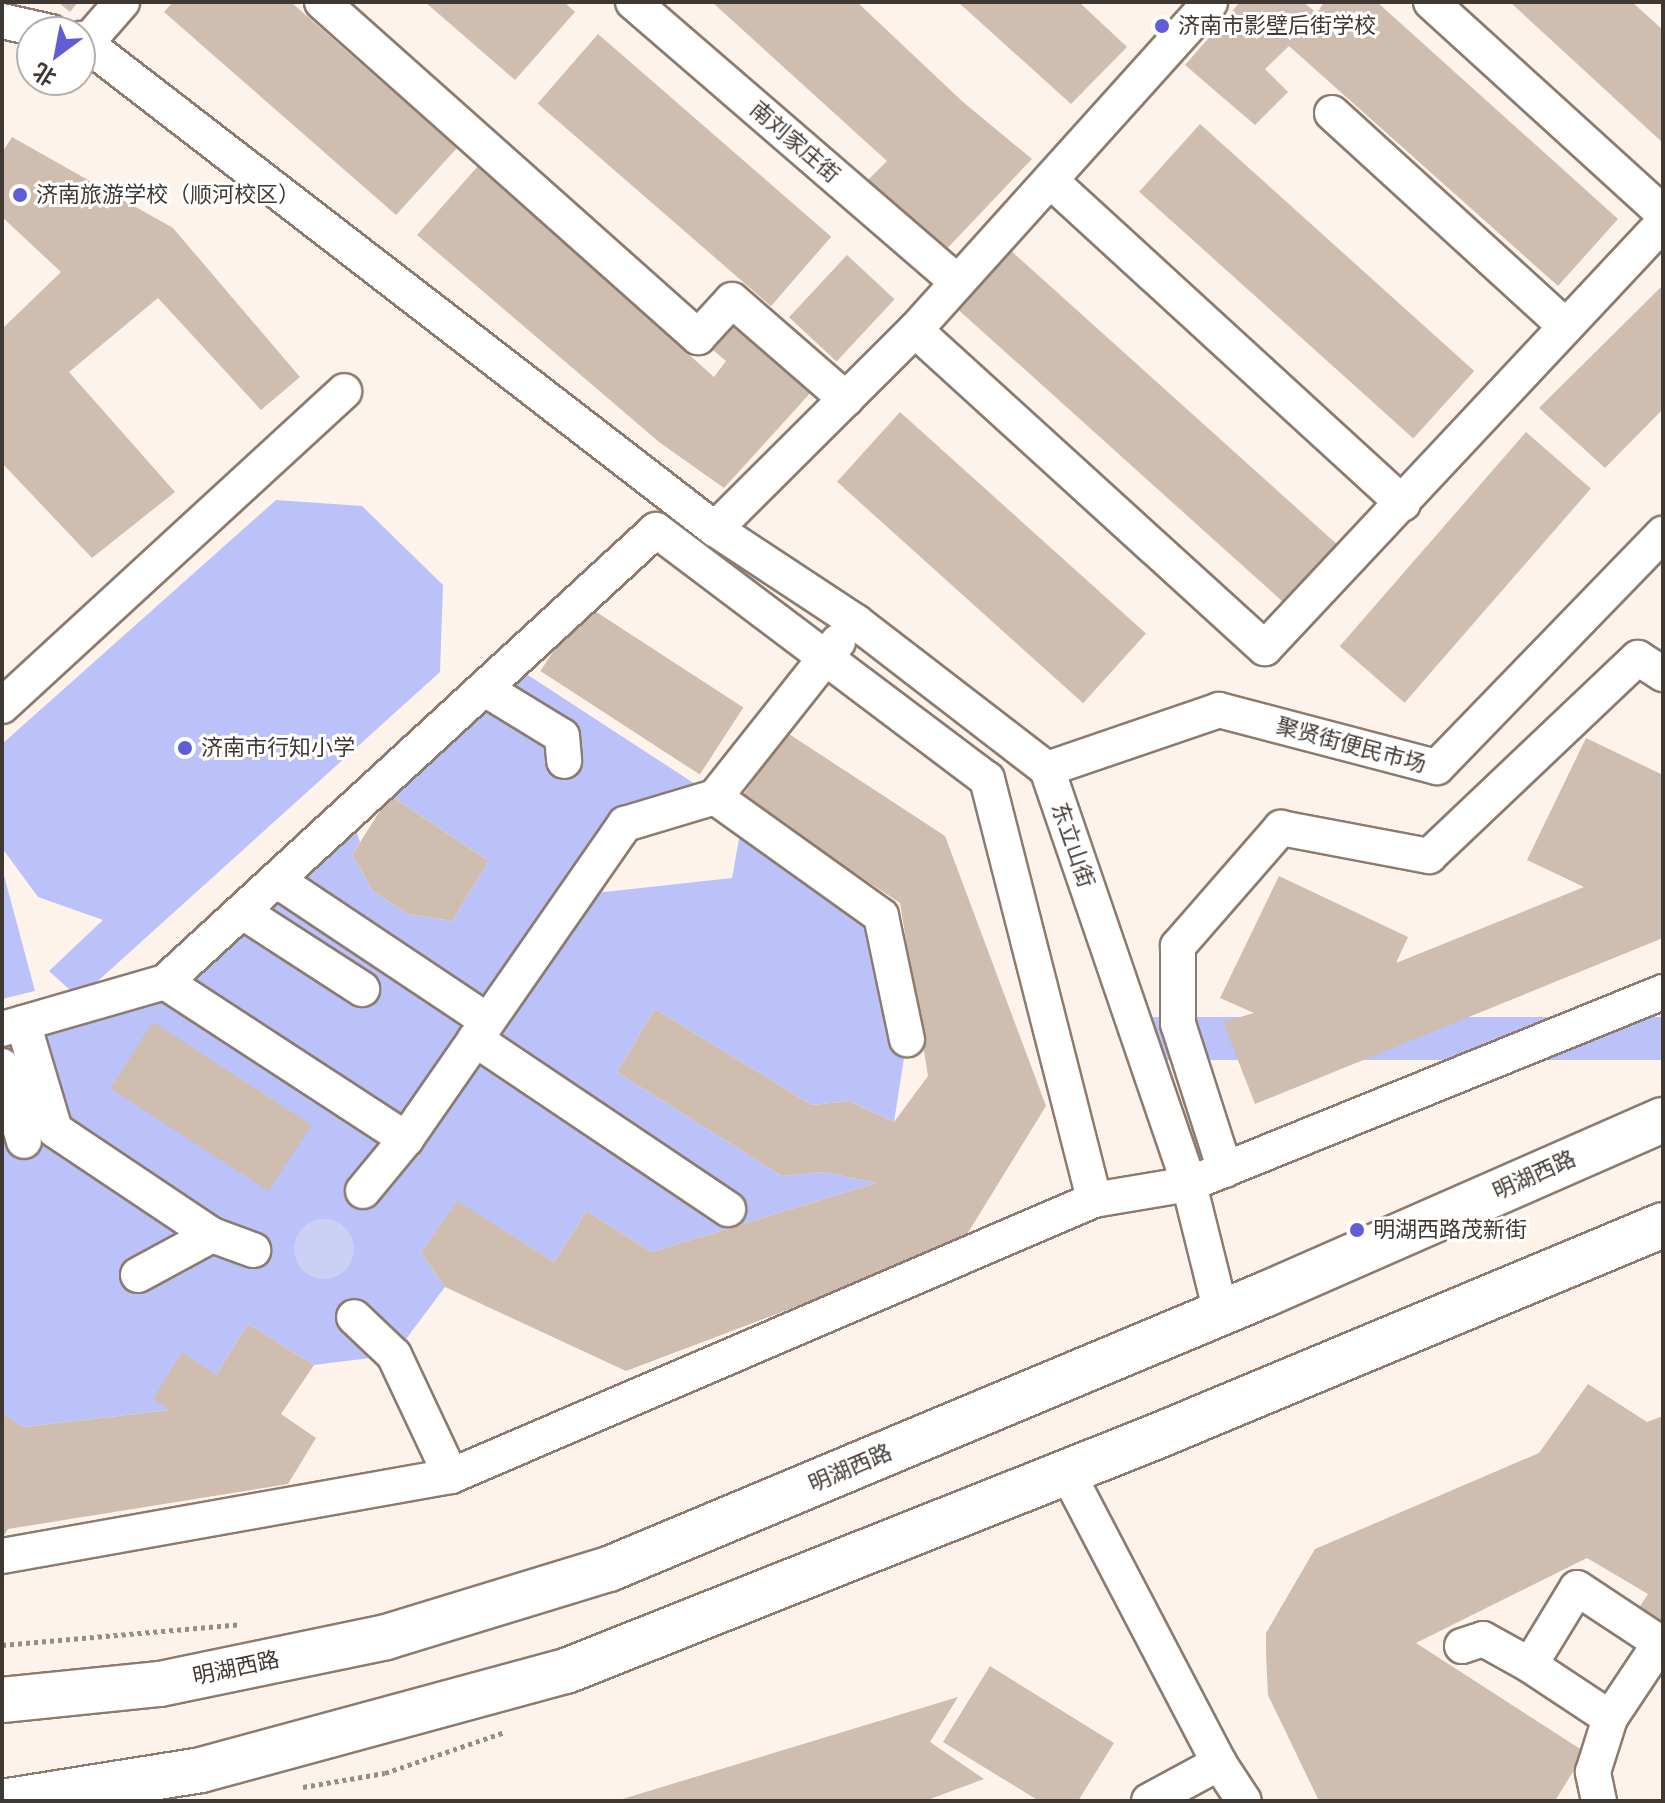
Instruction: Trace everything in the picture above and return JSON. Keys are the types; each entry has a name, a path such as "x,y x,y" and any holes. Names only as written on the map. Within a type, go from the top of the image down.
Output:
{"main road":[{"name":"明湖西路","path":"2,1700 160,1684 386,1637 609,1569 1221,1312 1663,1120"},
{"path":"8,1801 201,1770 566,1671 1067,1472 1663,1225"}],"street":[{"path":"96,28 122,2"},
{"path":"322,2 698,337 732,300 846,399"},
{"name":"南刘家庄街","path":"633,2 957,282"},
{"path":"715,529 915,330 1052,182 1210,2"},
{"path":"1431,2 1663,213"},
{"path":"96,49 715,529 856,622 1047,769"},
{"path":"1332,113 1565,326"},
{"path":"1052,182 1403,504"},
{"path":"915,330 1265,648 1663,223"},
{"path":"2,706 344,391"},
{"path":"253,1250 212,1235 55,1130 13,1026 165,982 656,530 987,779 1094,1200"},
{"name":"聚贤街便民市场","path":"1047,769 1219,710 1437,767 1663,534"},
{"path":"363,1191 406,1139 625,824 715,797 856,622"},
{"path":"1225,1170 1178,1024 1178,946 1281,828 1429,856 1638,658 1663,674"},
{"path":"485,689 562,736 564,761"},
{"name":"东立山街","path":"1047,769 1189,1184 1221,1312"},
{"path":"715,797 881,916 907,1039"},
{"path":"278,881 728,1209"},
{"path":"243,912 362,989"},
{"path":"165,982 406,1139"},
{"path":"2,1556 451,1476 1094,1200 1189,1184 1663,992"},
{"path":"2,1066 24,1141"},
{"path":"138,1275 212,1235"},
{"path":"354,1317 394,1355 451,1476"},
{"path":"1067,1472 1219,1763 1244,1801"},
{"path":"1530,1665 1577,1588 1661,1644 1610,1718 1593,1772 1599,1801"},
{"path":"1462,1646 1483,1639 1530,1665 1610,1718"},
{"path":"1149,1801 1219,1763"}],"path":[{"path":"2,1645 250,1623"}],"shaded area":[{"path":"276,500 362,506 443,585 440,672 79,998 49,971 103,920 38,897 2,848 2,744"},
{"path":"511,664 715,797 625,824 577,895 732,878 743,817 881,916 907,1039 894,1122 849,1101 812,1105 655,1009 617,1072 782,1176 824,1172 876,1183 652,1252 586,1211 554,1262 457,1202 421,1253 445,1287 394,1355 314,1365 248,1324 216,1375 170,1410 24,1427 2,1413 2,1029 165,982 350,814 360,842 352,855 373,891 408,914 452,921 489,861 390,795"},
{"path":"2,868 35,991 2,999"},
{"path":"1153,1017 1663,1017 1663,1060 1153,1060"},
{"path":"324,1219 346,1227 354,1249 346,1271 324,1279 302,1271 294,1249 302,1227"}],"building":[{"path":"58,2 78,2 70,12"},
{"path":"173,2 291,2 457,148 396,215 164,12"},
{"path":"425,2 564,2 575,12 515,80"},
{"path":"712,2 857,2 963,102 1032,159 939,257 862,186 887,161"},
{"path":"958,2 1079,2 1127,47 1071,104"},
{"path":"1240,2 1303,2 1317,13 1324,2 1377,2 1618,219 1558,286 1289,46 1265,69 1288,92 1255,125 1185,65"},
{"path":"1510,2 1632,2 1663,30 1663,143"},
{"path":"598,34 831,237 771,306 538,103"},
{"path":"1200,124 1474,371 1413,439 1139,192"},
{"path":"12,137 173,228 300,377 261,410 158,298 69,372 175,492 92,558 2,463 2,329 61,272 2,217 2,153"},
{"path":"478,166 714,377 726,361 707,345 732,314 813,390 724,488 659,442 417,235"},
{"path":"1009,249 1339,546 1286,605 956,308"},
{"path":"847,255 895,299 837,361 789,317"},
{"path":"1663,285 1663,409 1605,468 1539,408"},
{"path":"900,412 1146,633 1083,703 837,482"},
{"path":"1526,432 1591,488 1405,703 1340,646"},
{"path":"584,604 743,707 700,775 540,671"},
{"path":"786,732 945,836 1046,1106 961,1244 626,1371 445,1287 421,1253 457,1201 554,1262 586,1211 652,1252 876,1183 824,1172 782,1176 617,1072 655,1009 812,1105 849,1101 894,1122 928,1076 900,903 741,798"},
{"path":"1586,738 1663,775 1663,938 1255,1104 1223,1022 1254,1013 1220,998 1279,876 1408,937 1396,963 1584,887 1527,860"},
{"path":"390,795 489,861 452,921 408,914 373,891 352,855"},
{"path":"153,1022 312,1125 268,1191 110,1088"},
{"path":"248,1324 314,1365 281,1414 316,1438 288,1484 8,1529 2,1539 2,1413 24,1427 170,1410 153,1399 182,1352 216,1375"},
{"path":"1588,1384 1647,1422 1663,1416 1663,1636 1633,1617 1648,1594 1587,1558 1416,1643 1585,1752 1555,1801 1319,1801 1268,1695 1266,1653 1266,1633 1315,1549 1539,1453"},
{"path":"990,1666 1114,1743 1078,1801 1039,1801 943,1742"},
{"path":"958,1697 930,1742 984,1779 925,1801 616,1801"}],"place":[{"name":"济南市影壁后街学校","path":"1162,26"},
{"name":"济南旅游学校（顺河校区）","path":"20,195"},
{"name":"济南市行知小学","path":"185,748"},
{"name":"明湖西路茂新街","path":"1357,1230"}]}
